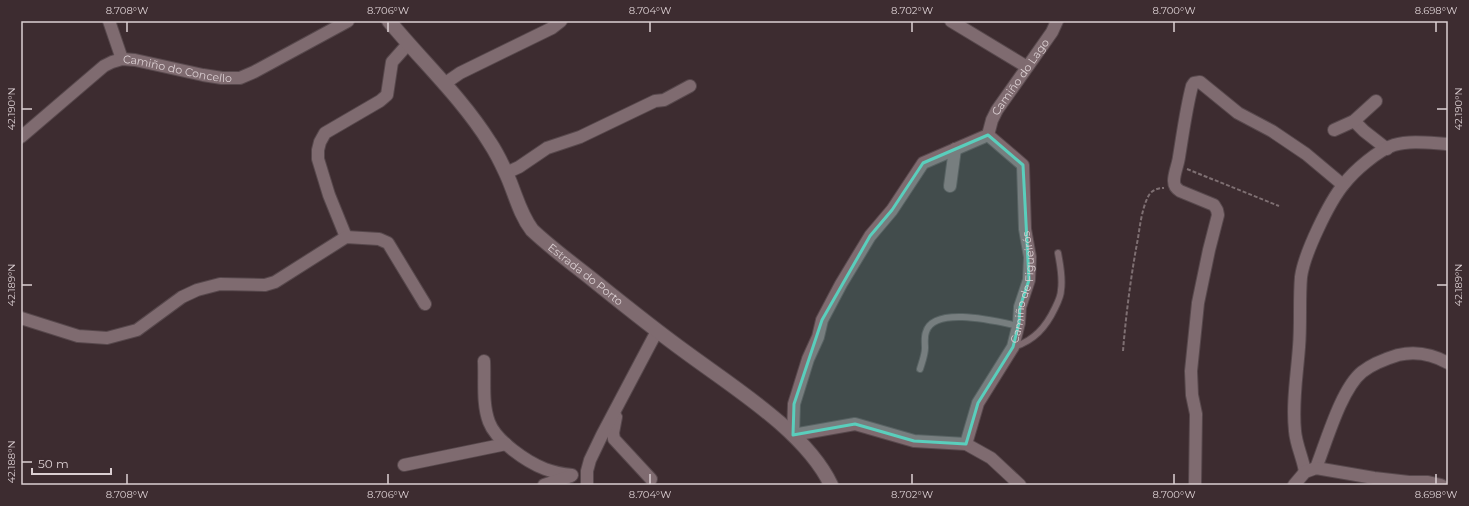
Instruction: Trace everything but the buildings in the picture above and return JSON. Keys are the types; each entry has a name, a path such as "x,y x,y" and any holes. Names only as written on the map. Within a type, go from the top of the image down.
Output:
{"street":[{"path":"108,21 122,59"},
{"name":"Camiño do Concello","path":"21,136 104,66 112,62 122,59 135,60 203,75 222,78 240,78 254,72 348,21"},
{"name":"Estrada do Porto","path":"389,21 444,84 489,142 506,173 523,216 532,230 657,331 765,410 793,435 821,469 831,485"},
{"path":"444,84 460,73 552,28 561,21"},
{"path":"951,21 1027,67"},
{"name":"Camiño do Lago","path":"988,134 997,110 1052,32 1057,21"},
{"path":"346,237 329,195 318,159 320,142 325,133 384,98 386,95 392,62 408,44"},
{"path":"1195,485 1196,414 1192,395 1190,371 1198,303 1218,210 1214,205 1175,188 1174,179 1178,165 1186,111 1194,83 1200,82 1238,113 1272,131 1306,154 1343,185"},
{"path":"506,173 519,167 547,148 580,137 655,101 664,100 690,86"},
{"path":"1334,130 1354,121 1376,101"},
{"path":"1354,121 1387,149"},
{"path":"988,134 923,162 892,210 870,236 841,284 822,320 818,337 808,359 794,404 793,435 855,424 914,442 966,444 991,458 1020,485"},
{"name":"Camiño de Figueirós","path":"966,444 978,404 1012,347 1019,326 1020,307 1029,280 1030,257 1025,230 1023,165 988,134"},
{"path":"1311,470 1295,433 1293,413 1300,339 1301,277 1316,233 1343,185 1360,168 1387,149 1414,142 1448,144"},
{"path":"950,186 955,149"},
{"path":"21,318 78,336 107,338 137,330 182,297 197,290 220,284 265,286 275,282 346,237 379,239 388,243 425,304"},
{"path":"587,485 587,471 602,435 657,331"},
{"path":"1294,485 1311,470 1347,392 1362,372 1389,358 1407,353 1431,356 1448,363"},
{"path":"484,361 485,403 487,416 492,428 506,444 532,463 546,469 572,476"},
{"path":"617,408 613,432 614,439 651,479"},
{"path":"404,465 506,444"},
{"path":"1311,470 1409,482 1428,482 1441,485"},
{"path":"544,485 587,471"}],"lane":[{"path":"1012,347 1022,344 1036,334 1049,320 1061,291 1062,278 1058,252"},
{"path":"920,369 925,350 926,331 938,320 956,317 983,319 1019,326"}],"path":[{"path":"1178,165 1279,206"},
{"path":"1123,351 1136,249 1146,199 1154,190 1159,188 1175,188"}],"highlighted area":[{"path":"988,135 1023,165 1029,280 1020,307 1019,323 1013,347 978,403 966,444 914,441 855,424 793,435 794,404 822,320 870,236 892,210 923,163"}]}
